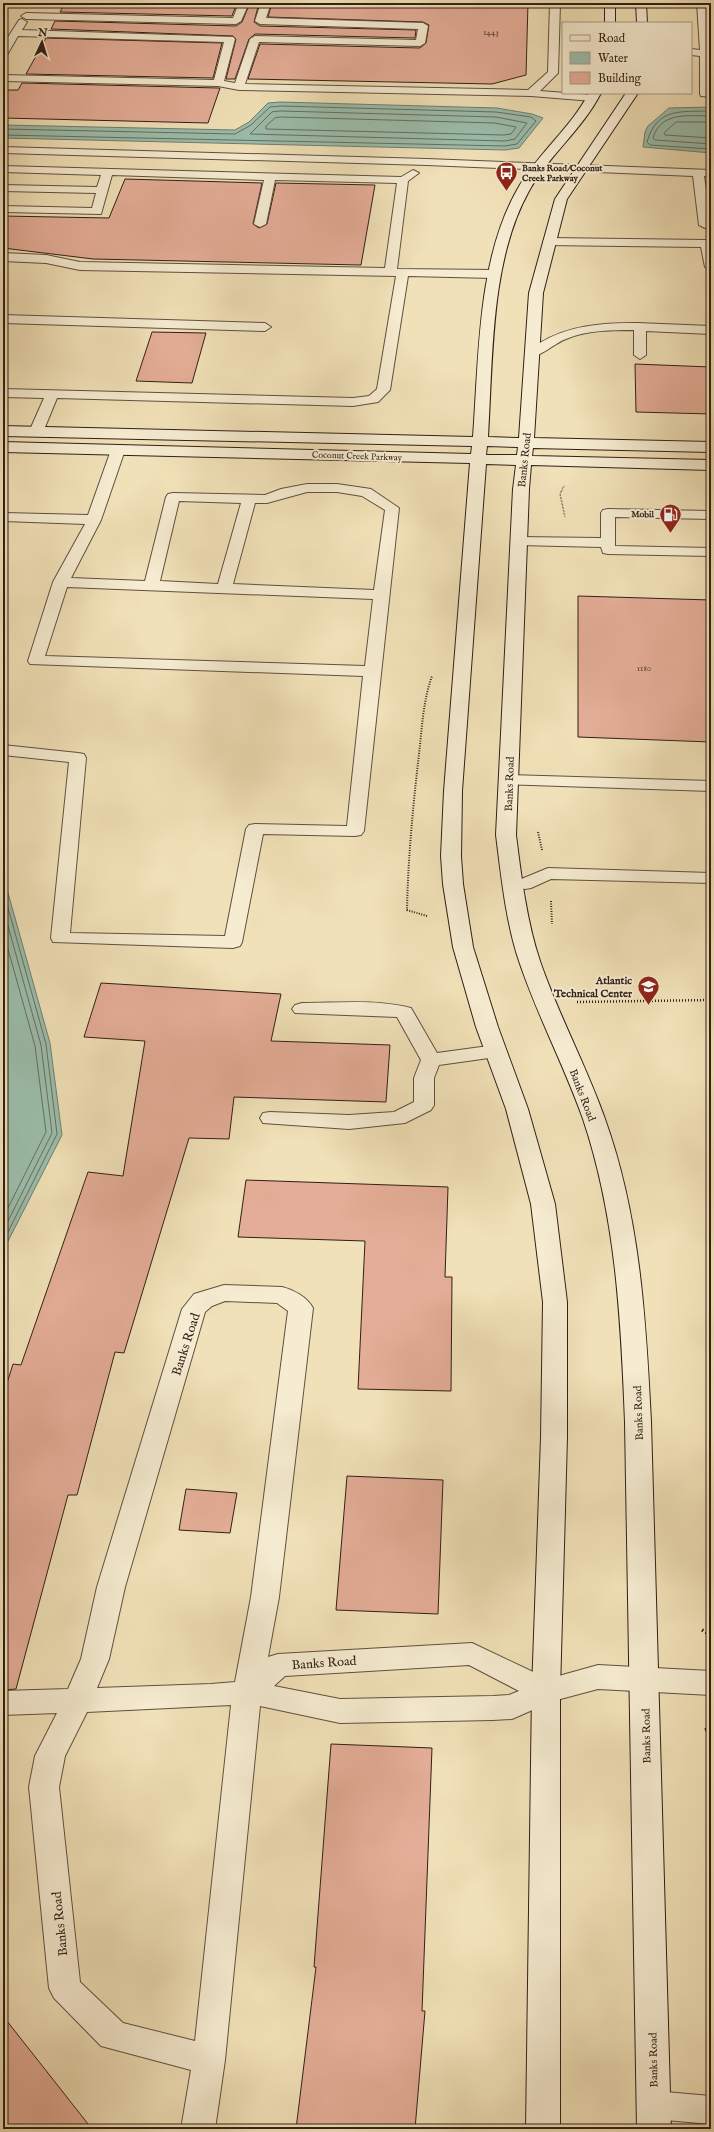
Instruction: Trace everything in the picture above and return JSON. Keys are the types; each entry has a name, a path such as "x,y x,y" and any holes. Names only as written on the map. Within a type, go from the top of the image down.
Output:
{"street":[{"path":"610,3 610,22"},
{"path":"641,3 642,22"},
{"name":"Banks Road","path":"631,94 584,167 561,199 536,293 518,541 506,836 510,870 529,960 594,1119 619,1212 633,1314 638,1422 645,1679 654,2117"},
{"path":"543,2129 546,1691 554,1437 556,1302 543,1204 518,1109 496,1051 463,947 453,884 451,856 454,776 494,274 498,251 508,222 521,195 539,166 577,123 594,96"},
{"name":"Coconut Creek Parkway","path":"3,431 480,451 524,461 711,465"},
{"name":"Coconut Creek Parkway","path":"3,447 118,450 480,451 526,442 711,447"},
{"name":"Banks Road","path":"198,2129 209,2060 247,1692 264,1596 301,1308 282,1295 224,1293 203,1300 194,1310 111,1587 95,1659 78,1700 50,1756 44,1787 65,1988 113,2035 209,2060"},
{"name":"Banks Road","path":"247,1692 278,1665 472,1654 546,1691"},
{"path":"3,1703 247,1692 340,1711 512,1708 546,1691 598,1677 711,1683"}],"lane":[{"path":"3,53 34,3"},
{"path":"218,83 230,39 244,3"},
{"path":"239,87 266,3"},
{"path":"530,93 553,73 555,3"},
{"path":"702,3 705,53 704,94 711,94"},
{"path":"26,16 236,21"},
{"path":"255,39 420,43 422,26 260,21"},
{"path":"15,33 230,39"},
{"path":"692,52 705,53"},
{"path":"3,78 218,83 239,87 530,93 594,96"},
{"path":"3,150 584,167 711,173"},
{"path":"3,169 403,180 427,162"},
{"path":"3,209 97,212 107,172"},
{"path":"698,173 708,224 697,233 700,241 709,245"},
{"path":"260,224 270,176"},
{"path":"3,393 353,402 373,399 383,390 397,272 403,180"},
{"path":"3,188 102,190"},
{"path":"549,242 709,245"},
{"path":"709,245 711,267"},
{"path":"3,257 46,258 80,266 494,274"},
{"path":"3,319 265,327"},
{"path":"532,353 562,336 588,329 640,328 711,330"},
{"path":"640,328 640,355"},
{"path":"36,432 52,394"},
{"path":"118,450 94,520 61,582 36,661 372,671"},
{"path":"3,750 78,758 60,938 233,942 255,829 355,831 372,671 392,508 366,492 337,488 307,488 286,492 267,499 173,497 151,586"},
{"path":"224,589 249,499"},
{"path":"705,518 657,518 608,513 608,550 659,547 707,550"},
{"path":"3,517 94,520"},
{"path":"518,541 608,543"},
{"path":"61,582 381,595"},
{"path":"509,780 711,786"},
{"path":"525,884 548,873 711,878"},
{"path":"302,1009 380,1009 404,1012 431,1060"},
{"path":"431,1060 496,1051"},
{"path":"270,1118 349,1122 398,1118 424,1105 424,1078 431,1060"},
{"path":"654,2117 711,2110"}],"path":[{"path":"575,1002 711,1000"},
{"path":"702,1630 711,1635"},
{"path":"705,1730 711,1728"}],"water":[{"path":"280,102 497,108 532,114 543,118 519,148 505,150 3,138 3,125 235,130 249,122 268,103"},
{"path":"711,107 711,153 643,147 645,132 648,126 669,108"},
{"path":"3,875 50,1043 62,1135 3,1251"}],"building":[{"path":"65,3 237,3 232,16 60,12"},
{"path":"250,3 259,3 254,22 260,26 416,30 415,38 255,34 249,39 235,79 226,79 236,39 233,36 51,29 55,21 236,26 242,22"},
{"path":"272,3 528,3 526,75 492,84 248,79 260,44 420,48 426,43 429,25 423,22 268,17"},
{"path":"46,38 222,43 213,78 26,74"},
{"path":"22,83 220,88 208,123 3,118 3,90 18,90"},
{"path":"125,179 262,183 253,224 259,228 267,224 276,183 375,185 361,265 93,259 3,248 3,216 109,218"},
{"path":"152,332 206,333 192,383 136,381"},
{"path":"635,364 711,367 711,414 636,412"},
{"path":"578,596 711,600 711,742 578,737"},
{"path":"101,983 281,994 271,1041 390,1045 386,1102 234,1097 229,1139 189,1138 124,1353 115,1352 77,1495 68,1495 16,1689 3,1690 3,1396 13,1364 21,1365 88,1172 123,1176 145,1041 84,1037"},
{"path":"246,1180 448,1187 445,1277 452,1277 451,1391 358,1389 365,1241 238,1237"},
{"path":"347,1476 443,1480 438,1614 336,1610"},
{"path":"186,1489 237,1493 230,1533 179,1530"},
{"path":"331,1744 432,1748 422,2011 425,2011 415,2129 296,2129 316,1967 314,1967"},
{"path":"3,2016 92,2129 3,2129"}],"place":[{"name":"Banks Road/Coconut Creek Parkway","path":"507,192"},
{"name":"Mobil","path":"670,534"},
{"name":"Atlantic Technical Center","path":"648,1006"}]}
